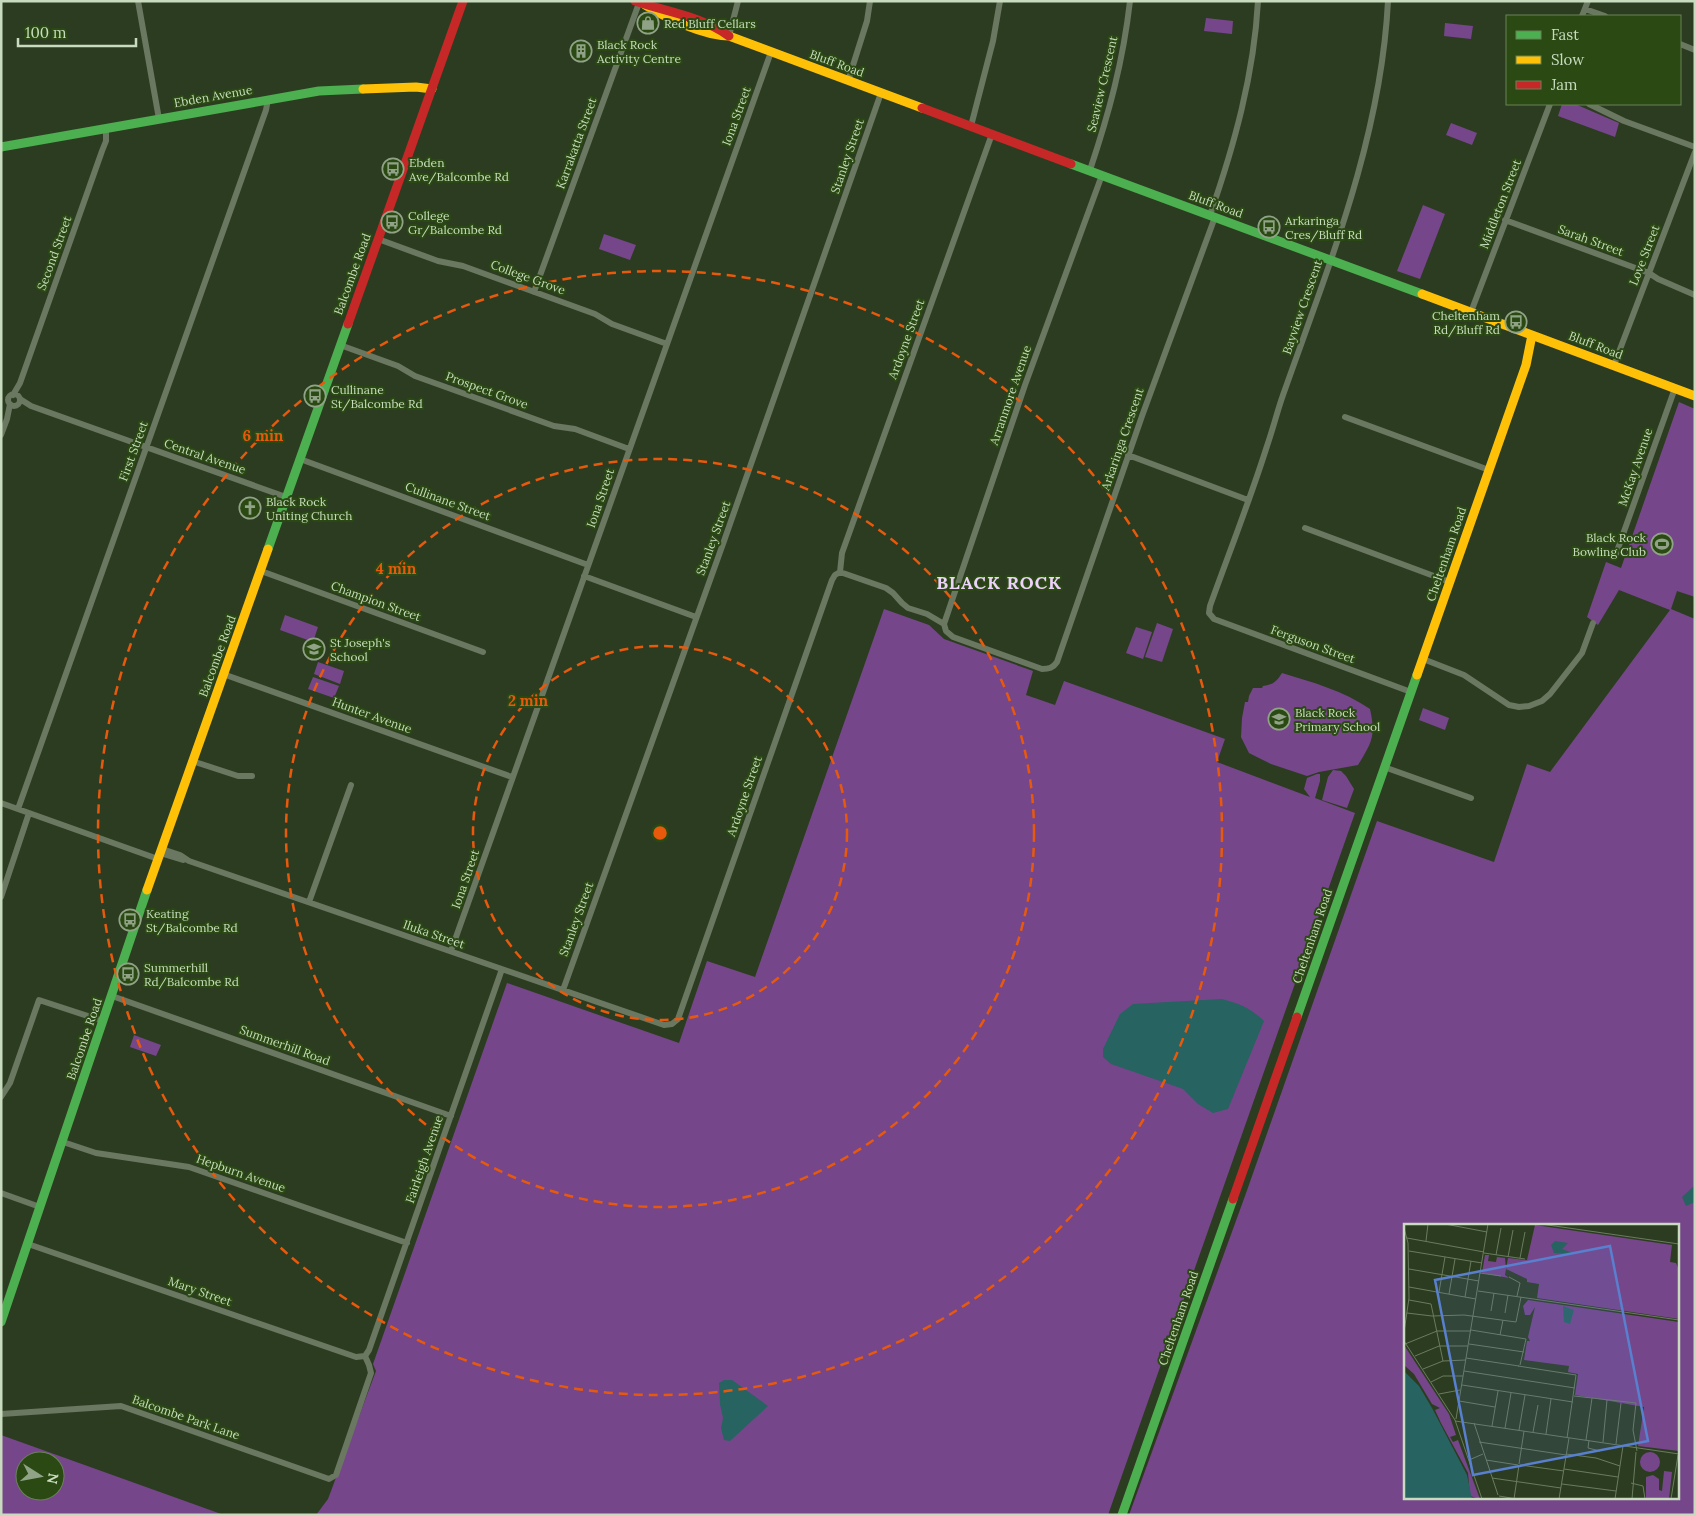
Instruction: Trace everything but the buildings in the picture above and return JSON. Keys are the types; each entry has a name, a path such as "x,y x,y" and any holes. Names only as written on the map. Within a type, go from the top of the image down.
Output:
{"main road":[{"name":"Balcombe Road","path":"1,1322 4,1303 28,1244 192,761 463,1"},
{"name":"Bluff Road","path":"640,3 661,15 717,36 729,36 1695,396"},
{"name":"Ebden Avenue","path":"1,147 319,91 408,87 432,89"},
{"name":"Cheltenham Road","path":"1122,1515 1536,336"}],"street":[{"path":"138,1 159,119"},
{"path":"729,36 738,1"},
{"path":"848,81 867,21 870,1"},
{"path":"971,126 994,41 1000,1"},
{"name":"Seaview Crescent","path":"1090,170 1105,127 1122,59 1130,1"},
{"name":"Arkaringa Crescent","path":"945,620 946,631 954,637 1042,669 1051,668 1058,662 1212,216 1239,124 1248,82 1258,1"},
{"name":"Bayview Crescent","path":"1209,613 1357,181 1377,88 1388,1"},
{"path":"1582,15 1588,1"},
{"name":"Karrakatta Street","path":"534,292 640,3"},
{"path":"1585,9 1602,15"},
{"path":"1681,44 1695,50"},
{"name":"Iona Street","path":"451,952 771,52"},
{"name":"Stanley Street","path":"563,990 881,93"},
{"name":"First Street","path":"18,809 266,110 268,99"},
{"name":"Middleton Street","path":"1471,312 1550,105"},
{"path":"1591,105 1624,121 1695,146"},
{"name":"Second Street","path":"1,435 106,141 106,129"},
{"name":"Ardoyne Street","path":"672,1024 678,1019 832,580 838,573 837,562 842,553 992,134"},
{"name":"Love Street","path":"1614,365 1695,152"},
{"name":"Arranmore Avenue","path":"945,620 1025,385 1102,174"},
{"name":"Sarah Street","path":"1505,220 1649,273 1658,279 1695,295"},
{"name":"College Grove","path":"378,239 438,261 463,266 595,314 612,324 667,344"},
{"name":"Prospect Grove","path":"340,345 398,366 416,376 554,426 575,429 629,450"},
{"name":"McKay Avenue","path":"1616,554 1675,388"},
{"name":"Central Avenue","path":"1,396 286,497"},
{"path":"1344,417 1489,470"},
{"path":"1128,455 1248,500"},
{"name":"Cullinane Street","path":"300,459 588,565"},
{"path":"1305,528 1450,582"},
{"name":"Champion Street","path":"261,571 483,652"},
{"path":"838,573 886,588 908,608 945,620"},
{"path":"584,576 696,617"},
{"name":"Ferguson Street","path":"1209,613 1214,618 1411,692"},
{"path":"1422,659 1455,670 1509,705 1529,706 1542,701 1550,694 1582,654 1593,623"},
{"name":"Hunter Avenue","path":"224,674 512,777"},
{"path":"192,761 238,776 252,776"},
{"path":"1384,767 1471,798"},
{"path":"309,902 351,786"},
{"name":"Iluka Street","path":"1,803 160,854 189,861 664,1025 672,1024"},
{"path":"1,897 29,813"},
{"name":"Fairleigh Avenue","path":"365,1356 407,1243 502,969"},
{"name":"Summerhill Road","path":"112,996 451,1116"},
{"path":"1,1098 10,1083 39,1000 103,1021"},
{"name":"Hepburn Avenue","path":"63,1142 96,1153 190,1167 407,1243"},
{"path":"1,1193 40,1207"},
{"name":"Mary Street","path":"28,1244 356,1357 365,1356"},
{"name":"Balcombe Park Lane","path":"1,1414 121,1406 329,1479 336,1475 371,1373 365,1356"}],"shaded area":[{"path":"1206,18 1233,21 1232,34 1204,31"},
{"path":"1445,23 1473,26 1471,39 1444,36"},
{"path":"1562,105 1577,105 1619,123 1615,137 1558,116"},
{"path":"1451,123 1477,133 1472,145 1446,135"},
{"path":"1423,205 1445,214 1420,279 1397,271"},
{"path":"604,234 636,245 630,260 599,249"},
{"path":"1679,402 1695,409 1695,597 1677,591 1671,609 1695,619 1695,1515 1129,1515 1245,1196 1377,821 1494,862 1527,764 1550,772 1670,610 1619,590 1598,625 1587,617 1606,562 1621,568"},
{"path":"884,609 929,625 944,639 1033,671 1026,695 1055,705 1064,681 1225,739 1217,762 1310,797 1304,789 1307,778 1320,774 1315,798 1355,813 1108,1515 316,1515 328,1499 376,1371 373,1364 507,983 679,1043 707,961 755,977"},
{"path":"285,615 318,627 313,642 280,630"},
{"path":"1157,623 1173,629 1162,662 1145,657"},
{"path":"1136,627 1152,632 1143,659 1126,653"},
{"path":"318,662 344,671 340,684 314,674"},
{"path":"1282,673 1339,692 1370,709 1373,733 1370,744 1358,765 1307,776 1271,764 1249,753 1241,737 1245,702 1248,702 1253,688 1262,688 1272,684"},
{"path":"313,677 339,686 334,698 308,689"},
{"path":"1423,708 1449,718 1445,730 1419,720"},
{"path":"1333,770 1341,771 1354,789 1347,808 1322,800 1328,777"},
{"path":"134,1035 161,1045 156,1056 130,1047"},
{"path":"1,1435 46,1451 15,1451 15,1501 65,1501 65,1458 224,1515 1,1515"}],"water":[{"path":"1222,999 1245,1007 1264,1021 1228,1109 1213,1113 1198,1104 1183,1089 1111,1064 1103,1057 1103,1049 1120,1014 1133,1004"},
{"path":"1695,1185 1695,1202 1686,1206 1682,1197"},
{"path":"724,1380 732,1380 768,1406 730,1441 724,1440 721,1428 723,1418 719,1383"}],"traffic: fast":[{"path":"1,147 319,91 363,89"},
{"path":"1071,164 1422,294"},
{"path":"268,549 348,324"},
{"path":"1297,1017 1417,675"},
{"path":"1,1322 147,890"},
{"path":"1122,1515 1233,1199"}],"traffic: slow":[{"path":"645,5 697,30 729,36 922,108"},
{"path":"363,89 416,87 432,89"},
{"path":"1422,294 1695,396"},
{"path":"1417,675 1526,365 1532,335"},
{"path":"147,890 268,549"}],"traffic: jam":[{"path":"348,324 463,1"},
{"path":"635,1 695,19 729,36"},
{"path":"922,108 1071,164"},
{"path":"1233,1199 1297,1017"}],"place":[{"name":"Red Bluff Cellars","path":"648,23"},
{"name":"Black Rock Activity Centre","path":"581,51"},
{"name":"Ebden Ave/Balcombe Rd","path":"393,169"},
{"name":"College Gr/Balcombe Rd","path":"392,222"},
{"name":"Arkaringa Cres/Bluff Rd","path":"1269,227"},
{"name":"Cheltenham Rd/Bluff Rd","path":"1516,322"},
{"name":"Cullinane St/Balcombe Rd","path":"315,396"},
{"name":"Black Rock Uniting Church","path":"250,508"},
{"name":"Black Rock Bowling Club","path":"1662,544"},
{"name":"St Joseph's School","path":"314,649"},
{"name":"Black Rock Primary School","path":"1279,719"},
{"name":"Keating St/Balcombe Rd","path":"130,920"},
{"name":"Summerhill Rd/Balcombe Rd","path":"128,974"}],"district":[{"name":"BLACK ROCK","path":"999,582"}]}
